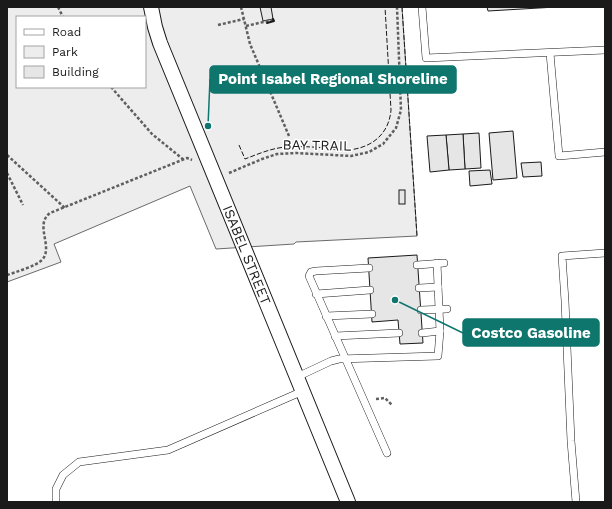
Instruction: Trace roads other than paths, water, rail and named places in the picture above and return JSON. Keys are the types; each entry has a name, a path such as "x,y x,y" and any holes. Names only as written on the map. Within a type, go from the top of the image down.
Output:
{"street":[{"name":"ISABEL STREET","path":"151,7 160,43 348,502"}],"lane":[{"path":"422,7 426,58 605,50"},
{"path":"550,53 559,156 605,152"},
{"path":"576,502 571,440 566,309 562,256 605,253"},
{"path":"297,377 331,361 345,359 438,356 440,331 438,287 440,263 418,265"},
{"path":"369,268 312,272 309,276 387,453"},
{"path":"419,288 438,287"},
{"path":"316,294 370,290"},
{"path":"421,310 447,309"},
{"path":"326,316 372,314"},
{"path":"422,333 440,331"},
{"path":"335,336 399,333"},
{"path":"56,502 56,489 63,475 79,462 168,450 303,391"}],"place":[{"name":"Point Isabel Regional Shoreline","path":"208,126"},
{"name":"Costco Gasoline","path":"395,300"}]}
